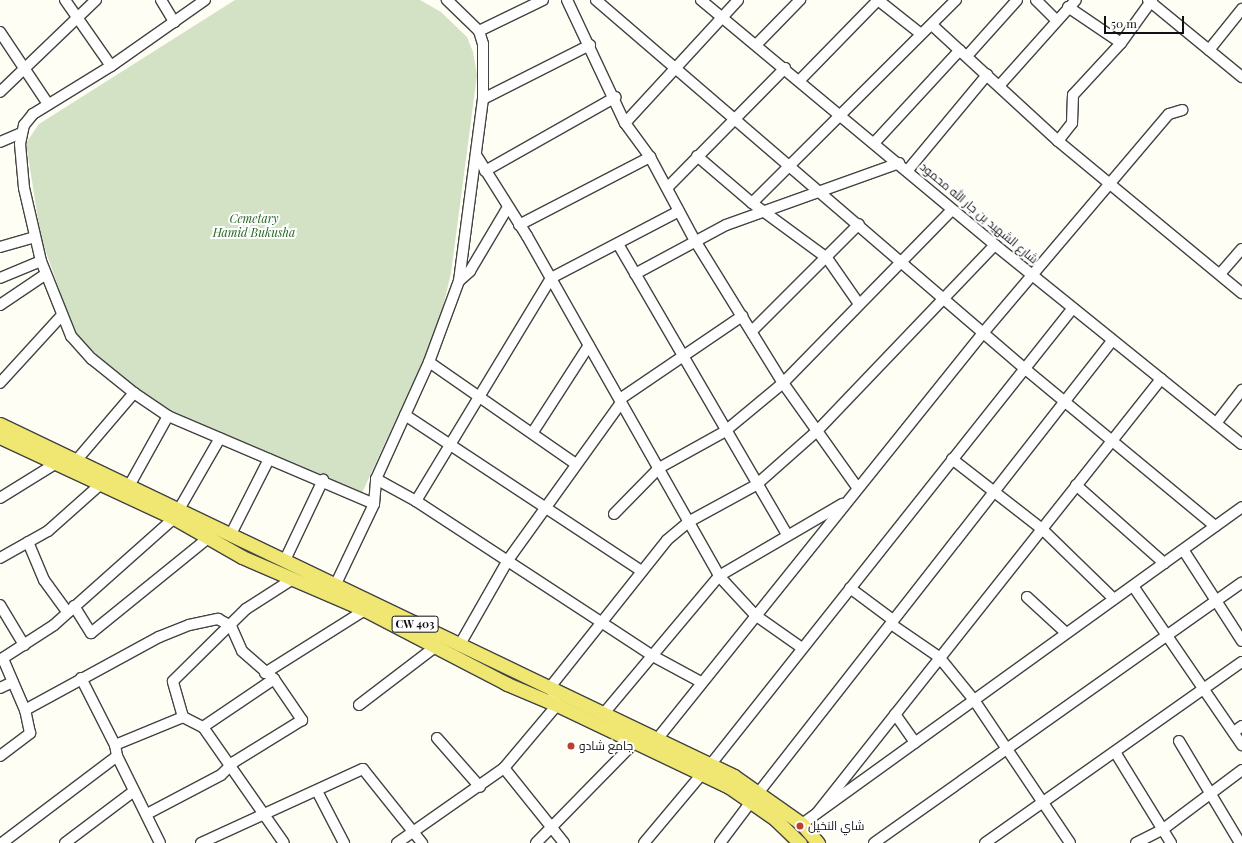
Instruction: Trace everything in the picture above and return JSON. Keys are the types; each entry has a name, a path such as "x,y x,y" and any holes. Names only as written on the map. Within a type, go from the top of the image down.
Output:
{"main road":[{"name":"CW 403","path":"0,424 75,462 129,486 177,514 207,539 293,579 334,590 551,686 711,764 759,792 802,824 818,843"},
{"name":"CW 403","path":"0,436 55,464 101,484 231,534 285,560 365,610 506,684 557,704 702,774 750,803 799,842"}],"street":[{"path":"65,0 111,66"},
{"path":"0,92 96,0"},
{"path":"161,0 174,22"},
{"path":"0,142 21,133 33,114 111,66 205,0"},
{"path":"334,590 374,504 376,480 429,362 459,281 483,99 483,44 479,30 447,0"},
{"path":"479,30 525,4 543,0"},
{"path":"566,0 616,97 625,123 650,157 668,187 694,239 783,383 857,488"},
{"path":"596,0 790,164 901,263 1024,368 1112,439 1215,526"},
{"name":"شارع الشهيد بن جار الله محمود","path":"700,0 875,142 995,246 1034,276 1112,341 1217,422 1242,444"},
{"path":"625,123 723,19 738,0"},
{"path":"756,44 800,0"},
{"path":"799,81 878,0 921,34"},
{"path":"752,203 956,0"},
{"path":"875,142 1016,0"},
{"path":"1036,0 1056,20"},
{"path":"999,86 1056,20 1076,0"},
{"path":"1058,141 1073,121 1073,95 1121,42 1150,1 1242,77"},
{"path":"1068,7 1121,42"},
{"path":"1209,50 1242,9"},
{"path":"932,25 1058,141 1242,292"},
{"path":"0,32 26,68 48,104"},
{"path":"483,99 590,45"},
{"path":"668,187 785,68"},
{"path":"908,170 987,75"},
{"path":"485,171 616,97"},
{"path":"658,738 701,682 983,333 1034,276 1169,114 1182,110"},
{"path":"21,133 24,188 34,237 41,261 62,315 80,347 134,393 168,416 323,480 374,504"},
{"path":"476,155 551,278 690,521 719,576 755,615 802,648"},
{"path":"697,156 762,212 827,258 859,304"},
{"path":"519,225 650,157"},
{"path":"635,274 694,239 762,212 899,163"},
{"path":"459,281 470,270 508,206"},
{"path":"614,514 659,468 724,432 783,383 952,210"},
{"path":"416,500 449,445 482,396 551,278 679,211"},
{"path":"752,331 827,258 859,224"},
{"path":"0,247 34,237"},
{"path":"618,244 724,432 787,534"},
{"path":"397,843 416,832 480,787 504,768 557,704 551,686 667,540 690,521 756,485 817,432 995,246"},
{"path":"1220,274 1242,249"},
{"path":"0,278 41,261"},
{"path":"0,305 46,274"},
{"path":"711,764 1073,308"},
{"path":"0,383 62,315"},
{"path":"459,646 508,560 620,401 742,316"},
{"path":"759,792 1112,341"},
{"path":"533,432 588,345"},
{"path":"429,362 482,396 576,464"},
{"path":"817,813 1161,378"},
{"path":"1217,422 1242,390"},
{"path":"75,462 134,393"},
{"path":"405,415 642,571"},
{"path":"129,486 168,416"},
{"path":"0,756 30,733 25,710 2,659 24,645 70,609 177,514 220,438"},
{"path":"231,534 270,459"},
{"path":"952,459 1042,529 1114,599"},
{"path":"0,498 55,464"},
{"path":"285,560 323,480"},
{"path":"376,480 416,500 651,655 701,682"},
{"path":"0,558 48,531 101,484"},
{"path":"1076,485 1164,563"},
{"path":"605,712 651,655 719,576 787,534 846,502"},
{"path":"802,824 1066,633 1134,586 1164,563 1184,551 1242,507"},
{"path":"28,542 44,580 91,633 207,539"},
{"path":"1184,551 1242,641"},
{"path":"182,717 173,681 231,626 246,609 293,579"},
{"path":"874,843 1242,582"},
{"path":"1134,586 1203,690 1238,729 1242,745"},
{"path":"850,588 939,657 974,700 1008,748 1070,843"},
{"path":"1027,597 1066,633"},
{"path":"0,605 24,645"},
{"path":"265,673 365,610"},
{"path":"25,710 81,678 189,625 218,619 231,626 242,651 274,680 302,720 231,766 147,814"},
{"path":"360,705 435,647"},
{"path":"985,843 1242,662"},
{"path":"81,678 115,745 117,756 160,843"},
{"path":"203,727 274,680"},
{"path":"0,688 13,682"},
{"path":"894,714 915,743"},
{"path":"115,745 182,717 203,727 266,814 284,843"},
{"path":"437,738 480,787"},
{"path":"1179,741 1240,843"},
{"path":"536,843 554,828 635,742"},
{"path":"1114,752 1171,843"},
{"path":"2,843 117,756"},
{"path":"504,768 554,828 564,843"},
{"path":"201,843 363,769 416,832 422,843"},
{"path":"1136,843 1162,830 1242,770"},
{"path":"644,843 702,774"},
{"path":"65,843 134,791"},
{"path":"317,791 344,843"},
{"path":"720,843 750,803"}],"green space":[{"name":"Cemetary Hamid Bukusha","path":"235,0 420,0 441,12 467,37 473,52 477,75 451,273 438,328 362,493 171,413 127,383 75,334 41,238 26,143 39,124"}],"place":[{"name":"جامع شادو","path":"571,746"},
{"name":"شاي النخيل","path":"800,826"}]}
